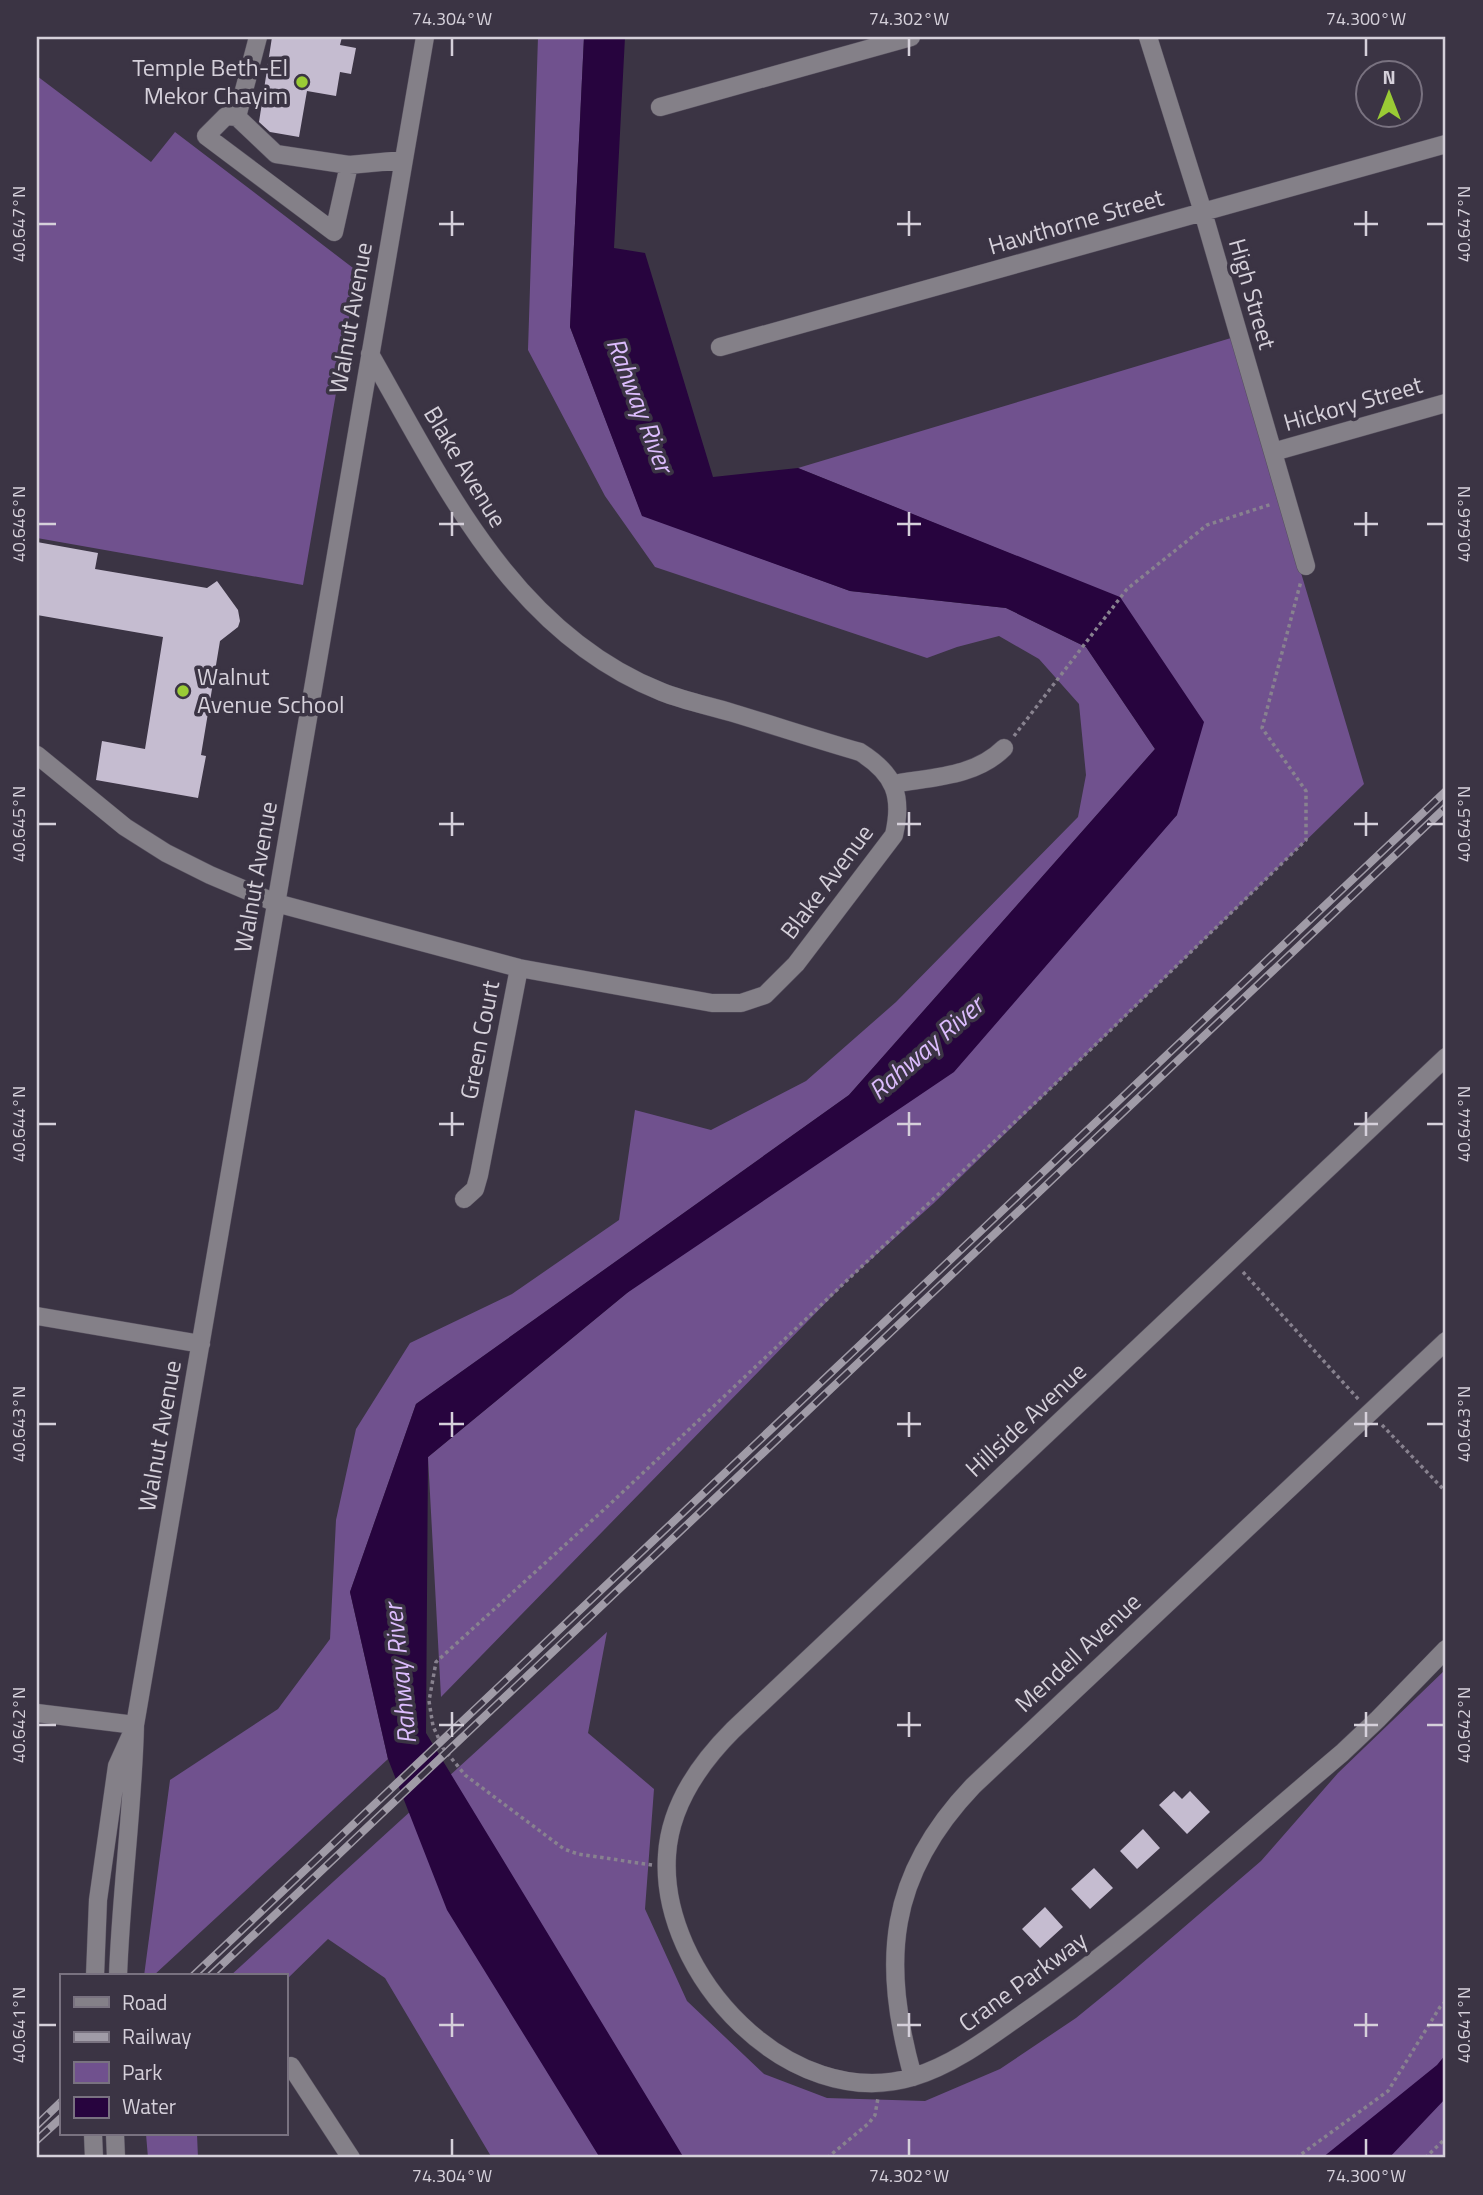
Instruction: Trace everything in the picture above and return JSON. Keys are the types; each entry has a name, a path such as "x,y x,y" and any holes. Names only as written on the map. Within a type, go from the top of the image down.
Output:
{"street":[{"path":"237,117 258,37"},
{"name":"Walnut Avenue","path":"118,1974 135,1726 425,37"},
{"path":"660,107 911,37"},
{"name":"High Street","path":"1148,37 1203,212 1306,566"},
{"path":"349,165 334,232 206,136 226,116 237,117 275,153 349,165 403,160"},
{"name":"Hawthorne Street","path":"720,347 1446,144"},
{"name":"Blake Avenue","path":"37,755 125,827 156,847 210,875 276,903 519,968 712,1003 741,1003 765,995 796,964 894,835 898,803 893,784 877,763 860,752 662,691 615,668 568,635 522,593 482,544 453,499 370,354"},
{"name":"Hickory Street","path":"1273,452 1446,403"},
{"path":"893,784 971,771 991,761 1004,748"},
{"name":"Green Court","path":"464,1199 475,1189 480,1175 519,968"},
{"name":"Hillside Avenue","path":"668,1840 676,1812 689,1784 719,1744 1446,1057"},
{"path":"37,1316 201,1344"},
{"name":"Mendell Avenue","path":"913,2077 897,2009 894,1950 901,1911 912,1877 942,1822 973,1786 1446,1340"},
{"name":"Crane Parkway","path":"668,1840 666,1868 676,1920 691,1958 713,1992 743,2025 777,2053 810,2072 844,2081 881,2083 913,2077 947,2063 981,2043 1111,1948 1342,1752 1446,1650"},
{"path":"37,1713 135,1726"},
{"name":"Walnut Avenue","path":"95,1974 98,1900 117,1766 135,1726"},
{"path":"291,2066 351,2158"},
{"path":"93,2136 93,2158"},
{"path":"115,2136 116,2158"}],"path":[{"path":"1004,748 1127,589 1207,524 1288,499"},
{"path":"666,1868 578,1854 564,1849 465,1775 443,1748 433,1726 429,1701 436,1662 619,1496 1046,1093 1306,840 1306,791 1262,728 1306,566"},
{"path":"1232,1261 1446,1492"},
{"path":"1296,2158 1388,2091 1446,2001"},
{"path":"827,2158 869,2123 874,2115 881,2083"},
{"path":"1425,2158 1446,2138"}],"green space":[{"path":"538,37 584,37 570,327 642,515 850,591 1006,608 1086,647 1155,749 849,1095 416,1404 350,1592 388,1759 155,1974 144,1974 170,1780 278,1709 330,1639 336,1520 356,1429 410,1343 512,1294 619,1220 635,1110 711,1130 806,1081 896,1002 1078,817 1086,775 1079,704 1039,659 999,636 927,658 655,567 605,496 528,350"},
{"path":"37,76 151,162 175,132 357,271 303,585 37,538"},
{"path":"1231,338 1364,784 934,1203 848,1280 441,1697 428,1457 627,1293 1177,815 1120,598 798,468"},
{"path":"607,1632 588,1733 654,1789 645,1909 687,2001 764,2074 827,2098 925,2101 1000,2069 1076,2018 1119,1983 1261,1861 1338,1773 1446,1669 1446,2158 492,2158 385,1978 328,1939 287,1979 287,1974 232,1974"},
{"path":"146,2136 197,2136 198,2158 148,2158"}],"water":[{"name":"Rahway River","path":"584,37 625,37 614,248 645,253 713,477 798,468 1120,597 1204,722 1177,815 954,1072 627,1293 428,1457 426,1733 684,2158 600,2158 447,1910 388,1759 350,1592 416,1404 849,1095 1155,749 1086,647 1006,608 850,591 642,516 570,327"},
{"path":"1446,2054 1446,2098 1389,2158 1322,2158 1437,2065"}],"building":[{"name":"Temple Beth-El Mekor Chayim","path":"272,37 342,37 340,45 356,48 351,74 340,72 336,96 307,91 299,137 270,132 259,122"},
{"name":"Walnut Avenue School","path":"37,542 98,553 95,569 207,588 217,581 238,610 238,627 220,641 201,755 206,756 198,798 96,780 102,741 145,749 163,637 37,615"},
{"path":"1174,1791 1182,1799 1190,1791 1210,1812 1187,1834 1159,1805"},
{"path":"1143,1829 1160,1848 1137,1869 1120,1851"},
{"path":"1094,1868 1113,1888 1090,1909 1071,1889"},
{"path":"1045,1907 1063,1927 1040,1948 1022,1929"}],"railway":[{"path":"195,1974 1446,791"},
{"path":"212,1974 1446,807"},
{"path":"37,2125 60,2103"},
{"path":"37,2140 60,2119"}],"place":[{"name":"Temple Beth-El Mekor Chayim","path":"302,82"},
{"name":"Walnut Avenue School","path":"183,691"}]}
